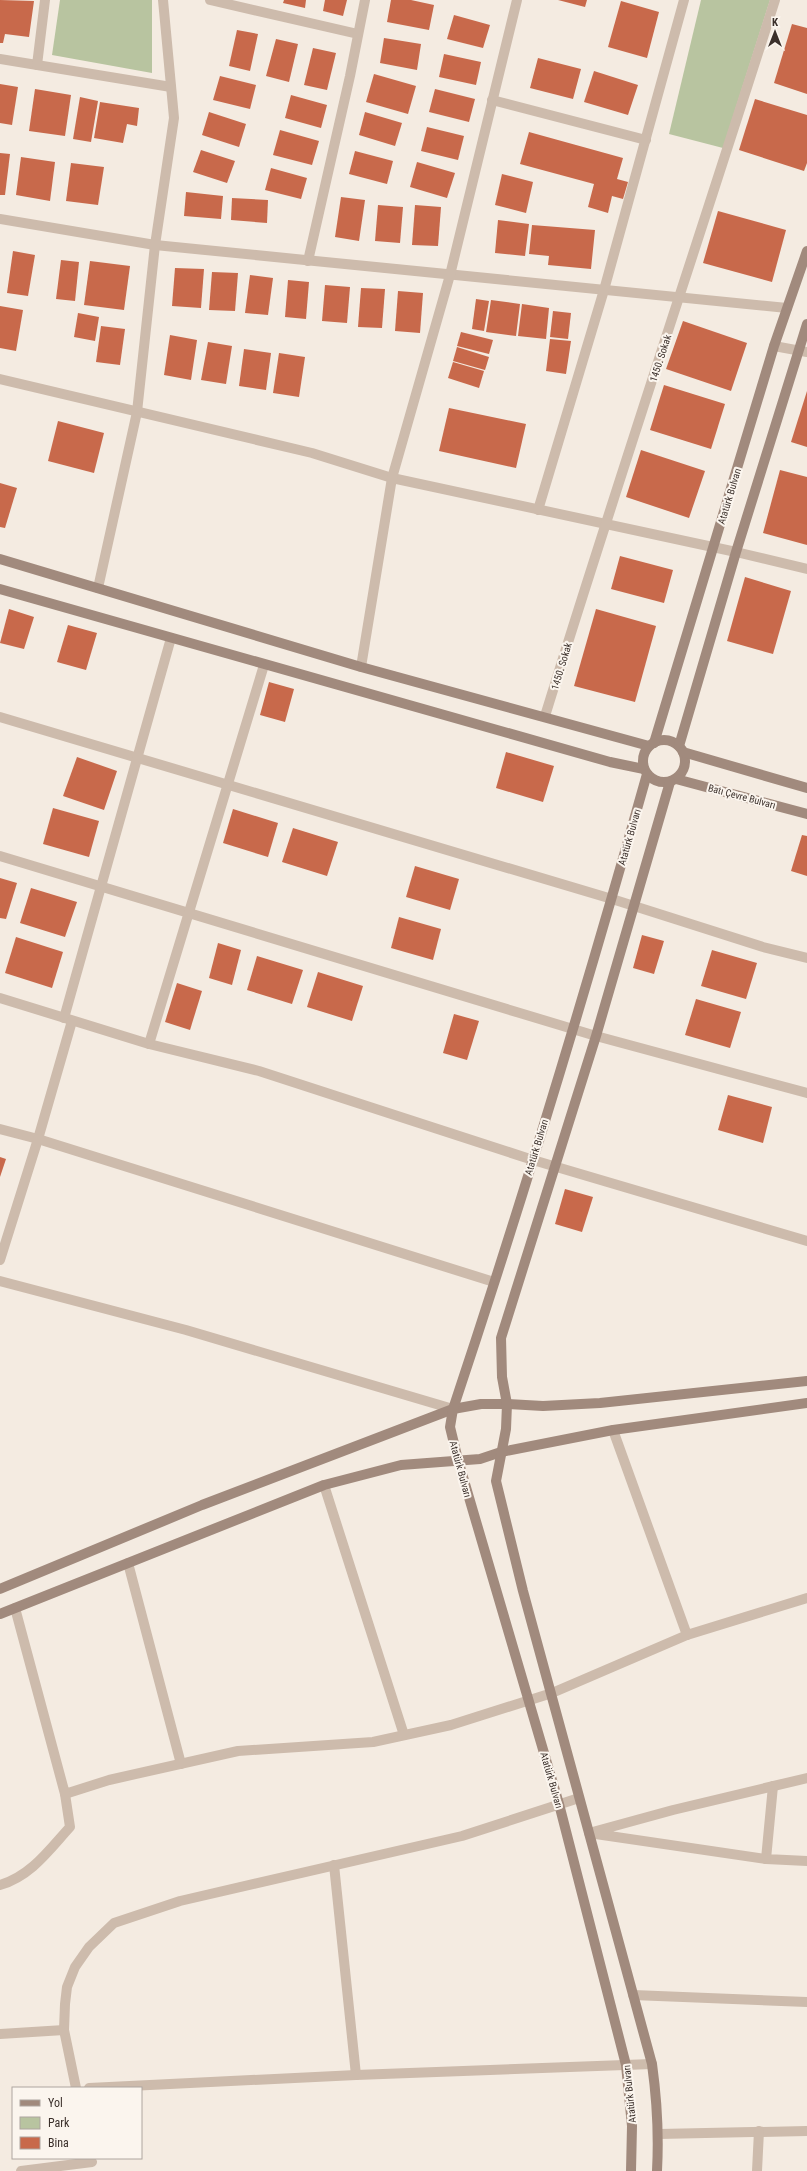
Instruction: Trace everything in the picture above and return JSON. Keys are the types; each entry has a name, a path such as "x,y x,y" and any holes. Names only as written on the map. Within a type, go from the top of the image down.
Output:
{"main road":[{"name":"Atatürk Bulvarı","path":"651,744 713,548 774,346 807,251"},
{"path":"0,590 603,759 645,772 657,782 673,780 681,775 686,764 681,749 736,552 803,351 807,324"},
{"path":"0,559 361,667 651,744 667,740 681,749 807,788"},
{"path":"645,772 643,757 651,744"},
{"name":"Atatürk Bulvarı","path":"631,2171 632,2126 626,2065 559,1804 458,1460 450,1427 453,1409 533,1160 612,899 645,772"},
{"name":"Atatürk Bulvarı","path":"657,2171 659,2134 657,2098 652,2064 523,1591 496,1482 506,1429 507,1404 502,1377 501,1338 556,1166 673,780"},
{"name":"Batı Çevre Bulvarı","path":"673,780 807,814"},
{"path":"0,1589 202,1505 453,1409 481,1404 543,1406 600,1403 807,1381"},
{"path":"0,1614 324,1486 401,1465 480,1459 501,1452 613,1430 807,1403"}],"street":[{"path":"37,65 45,0"},
{"path":"98,588 137,412 155,245 174,118 163,0"},
{"path":"210,0 358,34"},
{"path":"308,261 365,0"},
{"path":"361,667 392,478 450,275 516,0"},
{"path":"538,510 604,290 684,0"},
{"name":"1450. Sokak","path":"545,716 605,524 680,297 775,0"},
{"path":"0,59 171,87"},
{"path":"492,100 646,140"},
{"path":"0,219 155,245 787,308"},
{"path":"774,346 803,351"},
{"path":"0,379 312,452 392,478 736,552 807,570"},
{"path":"0,1260 38,1139 101,887 171,638"},
{"path":"149,1044 229,785 264,665"},
{"path":"0,717 612,899 763,947 807,958"},
{"path":"0,856 572,1029 807,1094"},
{"path":"0,998 149,1044 259,1071 533,1160 807,1240"},
{"path":"0,1129 38,1139 494,1282"},
{"path":"0,1281 186,1330 453,1409"},
{"path":"613,1430 687,1635"},
{"path":"324,1486 404,1735"},
{"path":"128,1563 181,1764"},
{"path":"65,1794 109,1780 238,1751 373,1742 451,1725 552,1693 687,1635 807,1598"},
{"path":"0,1885 13,1882 32,1869 70,1827 65,1794 15,1608"},
{"path":"589,1833 673,1810 807,1778"},
{"path":"766,1859 773,1786"},
{"path":"76,2087 64,2030 64,2004 75,1967 89,1946 114,1923 180,1901 462,1836 579,1798"},
{"path":"589,1833 766,1859 807,1861"},
{"path":"334,1865 356,2075"},
{"path":"633,1995 807,2002"},
{"path":"0,2034 64,2030"},
{"path":"109,2087 356,2075 652,2064"},
{"path":"757,2171 759,2131"},
{"path":"659,2134 807,2131"},
{"path":"21,2171 92,2164"}],"green space":[{"path":"60,0 152,0 152,73 52,55"},
{"path":"701,0 770,0 723,148 669,134"}],"building":[{"path":"0,0 34,1 29,37 5,34 3,43 0,43"},
{"path":"284,0 306,0 305,8 283,3"},
{"path":"325,0 347,0 343,16 323,11"},
{"path":"391,0 411,0 434,5 429,30 387,22"},
{"path":"558,0 587,0 585,7"},
{"path":"621,1 659,12 647,58 608,47"},
{"path":"454,15 490,25 483,48 447,39"},
{"path":"792,24 807,28 807,94 774,83"},
{"path":"237,30 258,34 250,71 229,66"},
{"path":"384,38 421,44 417,70 380,63"},
{"path":"276,39 298,44 289,82 266,76"},
{"path":"313,48 336,53 327,90 304,85"},
{"path":"444,54 481,62 476,85 439,77"},
{"path":"538,58 581,69 573,99 530,88"},
{"path":"594,71 638,85 628,115 584,102"},
{"path":"374,74 416,86 408,114 366,102"},
{"path":"220,76 256,85 250,109 213,100"},
{"path":"0,84 18,87 12,125 0,123"},
{"path":"35,89 71,95 65,136 29,131"},
{"path":"435,89 475,99 469,122 429,112"},
{"path":"291,95 327,105 321,128 285,118"},
{"path":"80,97 98,101 91,142 73,139"},
{"path":"755,99 807,115 807,163 804,171 739,150"},
{"path":"100,102 139,108 137,126 127,124 123,143 94,138"},
{"path":"209,112 246,124 239,147 202,135"},
{"path":"365,112 402,123 395,146 359,135"},
{"path":"427,127 464,136 458,160 421,151"},
{"path":"280,130 319,141 312,165 273,155"},
{"path":"529,132 623,158 617,179 628,182 623,199 612,196 608,213 588,207 594,184 520,164"},
{"path":"201,150 235,161 227,183 193,172"},
{"path":"355,151 393,161 387,184 349,174"},
{"path":"0,153 10,154 5,195 0,195"},
{"path":"21,157 55,162 50,201 16,195"},
{"path":"417,162 455,173 447,198 410,187"},
{"path":"71,163 104,167 98,205 66,201"},
{"path":"271,168 307,178 301,199 265,190"},
{"path":"502,174 533,182 526,213 495,205"},
{"path":"186,192 223,196 221,219 184,216"},
{"path":"341,197 365,200 359,241 335,237"},
{"path":"232,198 268,200 267,223 231,220"},
{"path":"378,205 403,207 400,243 375,241"},
{"path":"415,205 441,207 438,246 412,245"},
{"path":"718,211 786,230 772,282 703,263"},
{"path":"498,220 529,224 525,256 495,253"},
{"path":"532,225 595,230 591,269 548,265 549,256 529,254"},
{"path":"13,251 35,255 28,296 7,293"},
{"path":"61,260 79,262 75,301 56,299"},
{"path":"90,261 130,266 124,310 84,305"},
{"path":"175,268 204,269 201,308 172,306"},
{"path":"212,272 238,273 235,311 209,310"},
{"path":"250,275 273,278 268,315 245,313"},
{"path":"288,280 309,282 306,319 285,317"},
{"path":"325,285 350,287 347,323 322,321"},
{"path":"361,288 385,289 382,328 358,327"},
{"path":"398,291 423,293 420,333 395,331"},
{"path":"476,299 489,301 484,331 472,329"},
{"path":"491,300 520,304 516,336 486,332"},
{"path":"522,304 549,308 546,339 518,336"},
{"path":"0,306 23,310 16,351 0,348"},
{"path":"553,311 571,313 568,339 550,337"},
{"path":"78,313 99,317 95,341 74,337"},
{"path":"683,321 747,343 731,391 666,369"},
{"path":"101,326 125,329 120,365 96,362"},
{"path":"461,332 493,340 489,354 457,346"},
{"path":"170,335 197,340 191,380 164,375"},
{"path":"550,339 571,341 566,374 546,371"},
{"path":"208,342 232,346 226,384 201,380"},
{"path":"457,347 489,357 485,370 453,361"},
{"path":"244,349 271,353 266,390 239,386"},
{"path":"279,353 305,357 299,397 273,393"},
{"path":"453,362 484,371 479,388 448,378"},
{"path":"664,385 725,404 711,449 650,430"},
{"path":"807,391 807,447 791,442"},
{"path":"449,408 526,424 516,468 439,451"},
{"path":"58,421 104,433 94,473 48,461"},
{"path":"641,450 705,471 689,518 626,497"},
{"path":"780,470 807,477 807,545 763,533"},
{"path":"0,483 17,488 5,528 0,527"},
{"path":"620,556 673,570 664,603 611,589"},
{"path":"745,577 791,591 773,654 727,641"},
{"path":"9,609 34,617 24,649 0,643"},
{"path":"596,609 656,626 635,702 574,686"},
{"path":"68,625 97,633 86,670 57,662"},
{"path":"269,682 294,689 285,722 260,715"},
{"path":"506,752 554,766 543,802 496,788"},
{"path":"77,757 117,771 104,810 63,796"},
{"path":"53,808 99,821 89,857 43,844"},
{"path":"233,809 278,823 268,857 223,843"},
{"path":"293,828 338,842 327,876 282,862"},
{"path":"802,835 807,836 807,876 791,871"},
{"path":"415,866 459,879 450,910 406,897"},
{"path":"0,878 17,883 6,919 0,918"},
{"path":"31,888 77,902 65,937 20,923"},
{"path":"399,917 441,929 433,960 391,948"},
{"path":"642,935 664,941 654,974 633,968"},
{"path":"16,937 63,952 52,988 5,973"},
{"path":"218,943 241,950 232,985 209,978"},
{"path":"712,950 757,963 746,999 701,986"},
{"path":"257,956 303,970 292,1004 247,990"},
{"path":"318,972 363,986 352,1021 307,1007"},
{"path":"177,983 202,991 190,1030 165,1022"},
{"path":"696,999 741,1012 730,1048 685,1035"},
{"path":"454,1014 479,1021 467,1060 443,1053"},
{"path":"728,1095 772,1107 763,1143 718,1130"},
{"path":"0,1157 6,1159 0,1177"},
{"path":"565,1189 593,1197 582,1232 555,1224"}]}
